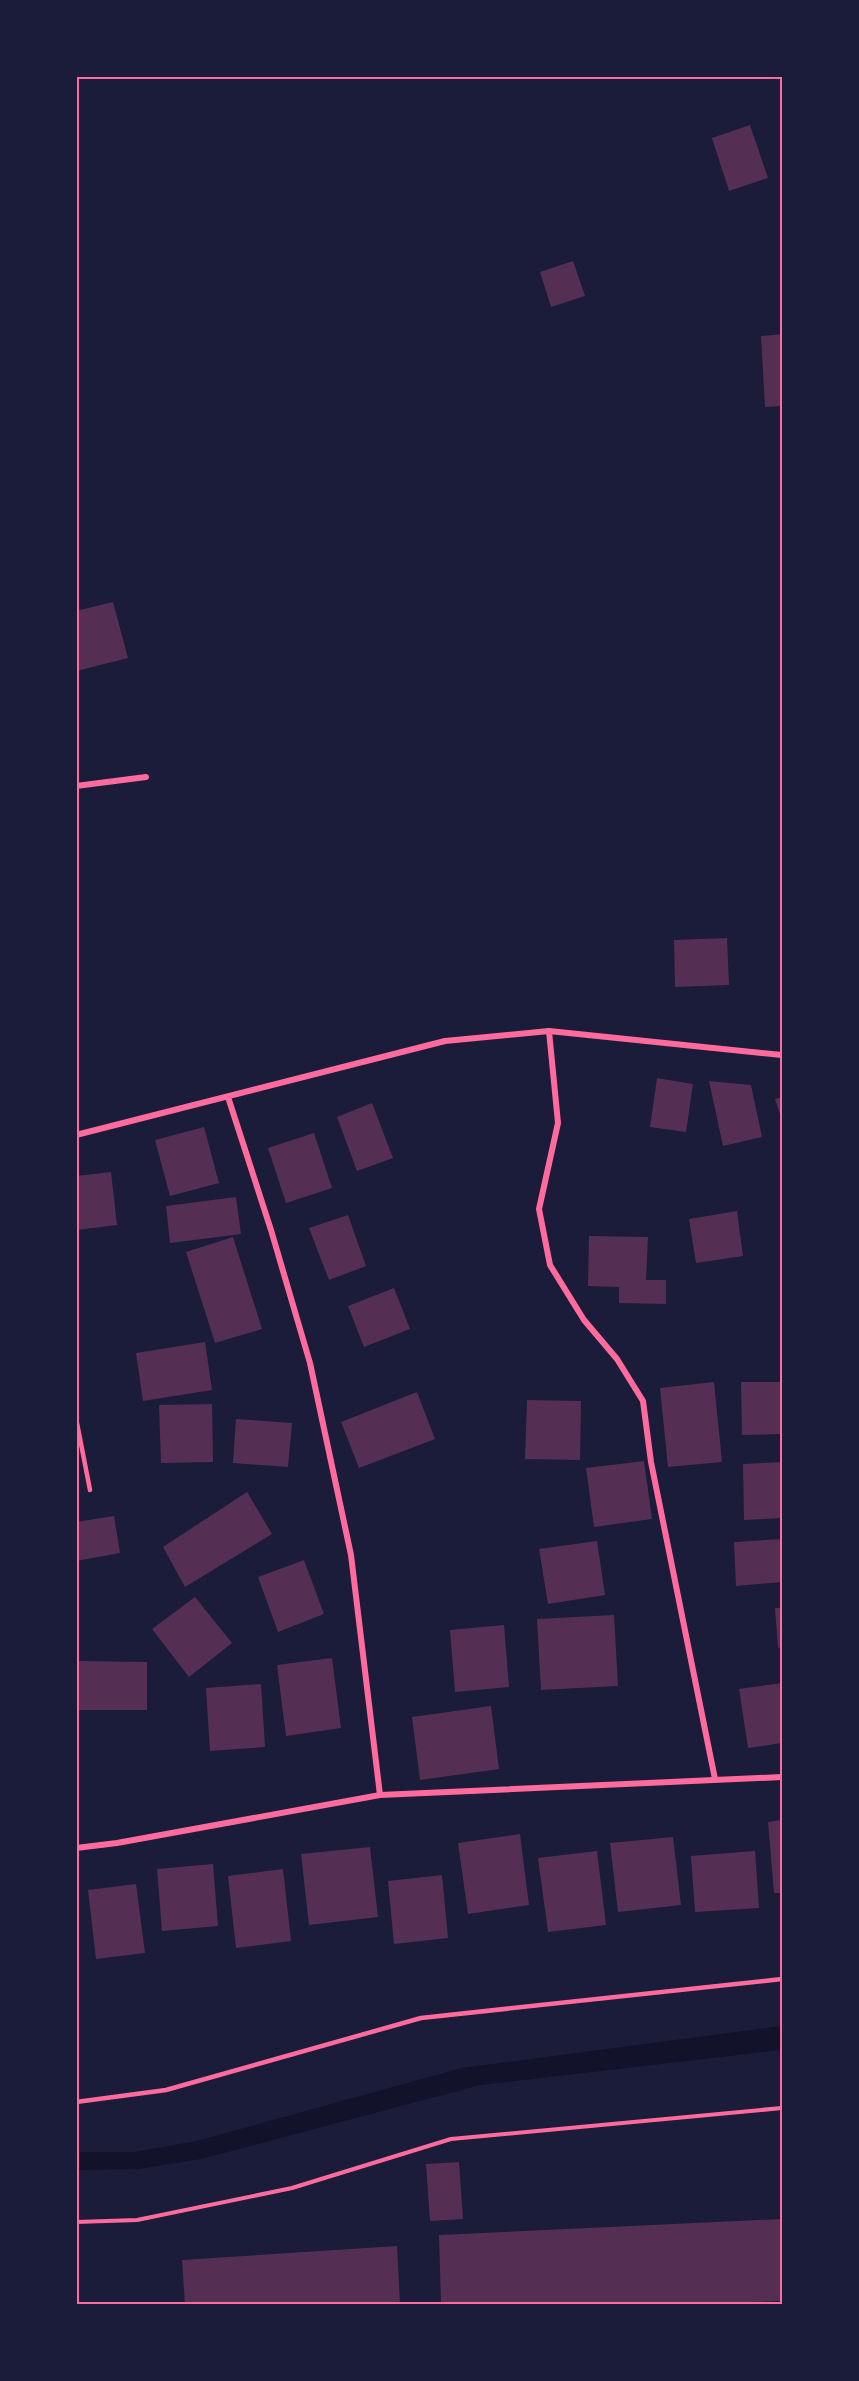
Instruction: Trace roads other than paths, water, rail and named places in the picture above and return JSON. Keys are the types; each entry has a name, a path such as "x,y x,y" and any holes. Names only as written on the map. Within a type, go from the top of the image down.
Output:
{"street":[{"path":"76,786 146,777"},
{"path":"76,1135 445,1041 549,1031 783,1055"},
{"path":"549,1031 558,1123 539,1209 550,1265 584,1320 617,1359 643,1401 651,1462 715,1779"},
{"path":"228,1097 272,1230 310,1364 351,1555 380,1796"},
{"path":"76,1848 117,1843 380,1796 783,1777"}],"lane":[{"path":"76,1418 90,1490"},
{"path":"76,2102 166,2090 421,2018 783,1979"}]}
